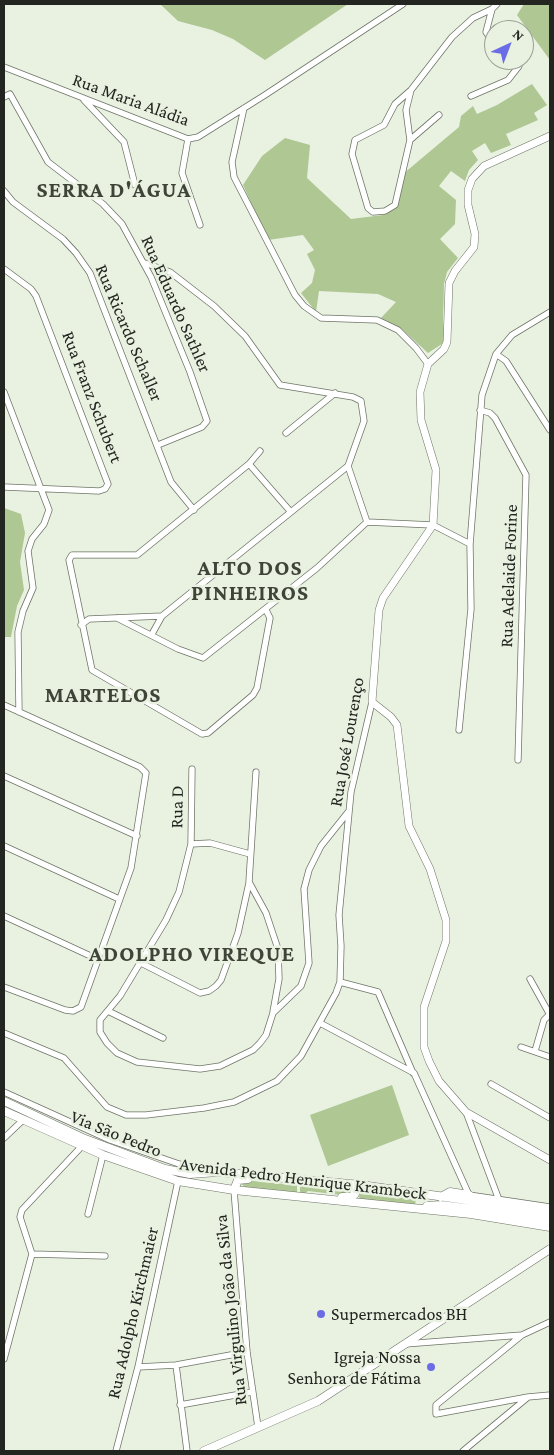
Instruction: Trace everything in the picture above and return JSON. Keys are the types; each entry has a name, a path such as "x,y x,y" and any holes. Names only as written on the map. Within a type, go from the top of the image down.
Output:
{"main road":[{"name":"Via São Pedro","path":"4,1101 85,1139 165,1169 190,1174 218,1172 350,1184 550,1212"},
{"name":"Avenida Pedro Henrique Krambeck","path":"4,1111 103,1155 178,1181 234,1190 418,1208 550,1228"},
{"path":"234,1190 236,1182 241,1179 283,1182 287,1178"},
{"path":"306,1197 312,1194 351,1197 355,1194 355,1190 350,1184"},
{"path":"441,1197 450,1192 469,1195"},
{"path":"418,1208 441,1205 550,1220"},
{"path":"204,1451 318,1401 550,1249"},
{"path":"534,1259 550,1255"}],"street":[{"name":"Rua Maria Aládia","path":"4,67 188,138 198,137 403,4"},
{"path":"410,90 406,110 410,140 395,205 385,210 370,211 352,154 352,146 358,137 384,125 396,104 410,90 459,30 473,18 492,9 497,4"},
{"path":"489,20 492,9"},
{"path":"471,96 508,80 516,70"},
{"name":"Rua Eduardo Sathler","path":"4,97 10,94 48,162 110,211 122,224 145,263 190,372 206,421 202,427 158,445"},
{"path":"83,99 124,142 135,185"},
{"path":"244,108 232,162 234,177 295,295 310,312 321,318 377,320 398,330 416,348 428,364"},
{"path":"410,140 439,115"},
{"path":"433,525 436,470 421,420 420,392 428,364 446,346 449,283 455,271 474,246 476,234 467,200 472,180 484,166 550,136"},
{"path":"188,138 182,173 200,225"},
{"name":"Rua Ricardo Schaller","path":"4,191 13,202 63,239 90,273 172,482 194,510"},
{"path":"145,263 170,272 214,306 245,336 280,385 353,397 361,401 364,408 364,421 348,466 162,616 152,634"},
{"name":"Rua Franz Schubert","path":"4,269 26,285 36,296 108,484 105,489 100,491 41,488"},
{"path":"459,730 471,609 470,544 482,395 496,354 512,335 550,312"},
{"path":"496,354 506,361 550,430"},
{"path":"4,392 49,510 44,524 32,539 28,551 33,588 23,611 18,632 19,712"},
{"path":"286,434 335,393"},
{"name":"Rua Adelaide Forine","path":"480,410 490,413 495,418 526,475 518,760"},
{"path":"260,451 249,464 137,555 72,555 69,560 90,667 94,673 205,734 253,695 257,688 270,618 266,610"},
{"path":"249,464 290,512"},
{"path":"348,466 367,522"},
{"path":"4,487 41,488"},
{"path":"117,618 152,634 178,649 203,658 266,610 367,522 433,525 470,544"},
{"name":"Rua José Lourenço","path":"4,1033 64,1058 107,1107 126,1115 146,1115 204,1108 234,1102 265,1089 292,1067 320,1023 340,982 341,946 338,915 351,792 372,702 379,610 383,598 433,525"},
{"path":"81,624 89,619 162,616"},
{"path":"135,626 139,618"},
{"path":"372,702 391,716 397,725 409,826 430,869 446,920 446,941 424,1007 424,1047 439,1081 466,1112 550,1160"},
{"path":"4,705 144,770 146,773 131,868 81,1007 73,1011 4,987"},
{"name":"Rua D","path":"192,769 192,844 210,843 250,854"},
{"path":"139,962 200,993 216,986 221,980 238,932 249,882 256,772"},
{"path":"4,776 137,836"},
{"path":"273,1013 301,986 309,963 304,889 309,870 321,846 349,811"},
{"path":"192,844 180,892 166,920 120,996 100,1020 100,1032 117,1053 137,1062 200,1069 220,1066 253,1050 266,1035 273,1013 279,979 278,949 266,914 249,882"},
{"path":"4,846 120,899"},
{"path":"4,916 98,959"},
{"path":"530,979 550,1015 544,1020 534,1051"},
{"path":"340,982 378,992 469,1195 550,1207"},
{"path":"108,1011 163,1038"},
{"path":"320,1023 414,1073"},
{"path":"521,1047 550,1057"},
{"path":"491,1084 550,1118"},
{"name":"Avenida Pedro Henrique Krambeck","path":"4,1092 110,1140 179,1164 218,1172"},
{"path":"466,1112 498,1200"},
{"path":"4,1138 23,1120"},
{"path":"4,1359 32,1254 20,1217 22,1210 82,1146"},
{"path":"88,1214 103,1155"},
{"name":"Rua Adolpho Kirchmaier","path":"116,1451 138,1367 178,1181"},
{"name":"Rua Virgulino João da Silva","path":"234,1190 252,1392 258,1427"},
{"path":"32,1254 105,1256"},
{"path":"550,1322 522,1335 436,1406 436,1414 528,1397 550,1395"},
{"path":"403,1344 522,1335"},
{"path":"138,1367 176,1364 248,1352"},
{"path":"176,1364 187,1451"},
{"path":"180,1405 252,1392"},
{"path":"463,1451 528,1397"}],"green space":[{"path":"160,4 348,4 265,60 233,39 212,30 178,21"},
{"path":"524,4 550,4 550,60 534,38 534,20 521,20 517,15"},
{"path":"532,84 547,105 534,113 538,120 506,134 511,145 491,153 485,143 472,151 478,160 469,170 465,181 451,171 439,186 456,200 455,224 440,239 458,258 447,272 444,284 443,322 445,342 428,353 402,329 381,318 396,302 378,294 319,291 316,312 301,293 312,283 315,270 307,254 314,250 303,235 268,240 243,185 262,156 285,138 310,145 307,178 351,219 383,215 396,208 403,174 459,127 461,116 473,106 477,114 497,105"},
{"path":"4,508 21,514 25,533 20,562 24,590 17,606 11,637 4,637"},
{"path":"392,1085 409,1135 328,1166 310,1115"},
{"path":"243,1180 284,1184 287,1182 297,1183 297,1194 245,1187 240,1183"},
{"path":"300,1183 349,1189 352,1192 350,1196 308,1191 300,1194"},
{"path":"360,1190 416,1197 415,1206 359,1199"}],"place":[{"name":"Supermercados BH","path":"321,1314"},
{"name":"Igreja Nossa Senhora de Fátima","path":"431,1367"}],"district":[{"name":"SERRA D'ÁGUA","path":"114,190"},
{"name":"ALTO DOS PINHEIROS","path":"250,580"},
{"name":"MARTELOS","path":"103,695"},
{"name":"ADOLPHO VIREQUE","path":"192,954"}]}
